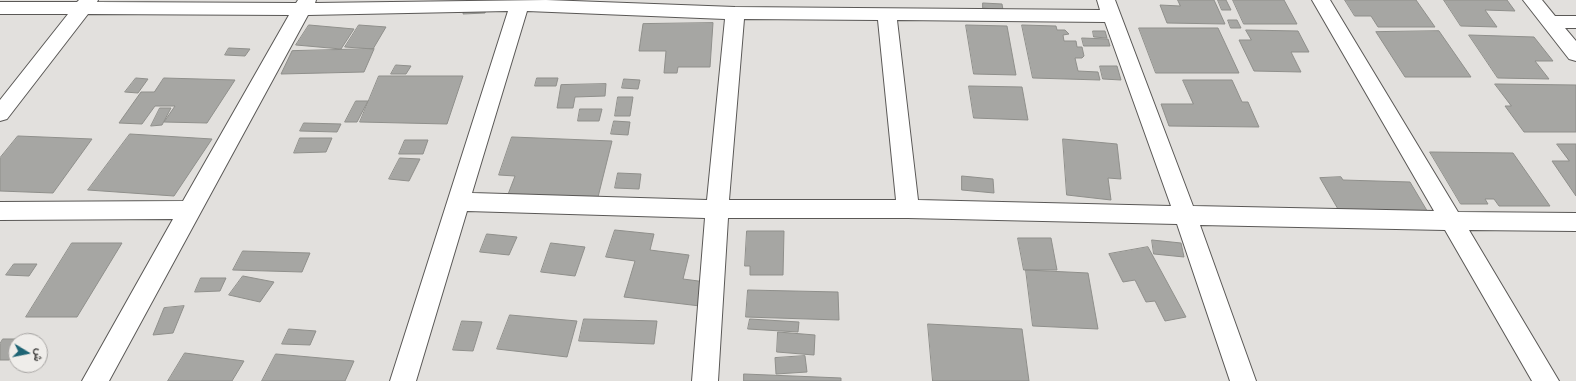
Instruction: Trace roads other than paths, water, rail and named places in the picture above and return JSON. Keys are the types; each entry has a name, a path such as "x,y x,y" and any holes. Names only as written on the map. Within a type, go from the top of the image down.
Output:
{"street":[{"path":"1321,0 1546,381"},
{"path":"1532,0 1576,54"},
{"path":"402,381 459,202 520,2"},
{"path":"0,8 86,4 520,2 735,13 887,14 928,7 1109,8 1185,214 1243,381"},
{"path":"0,114 86,4"},
{"path":"95,381 304,4"},
{"path":"704,381 717,209 735,13"},
{"path":"887,14 908,209"},
{"path":"1550,22 1576,22"},
{"path":"459,202 717,209 908,209 1452,221 1576,222"},
{"path":"0,211 191,210"}]}
